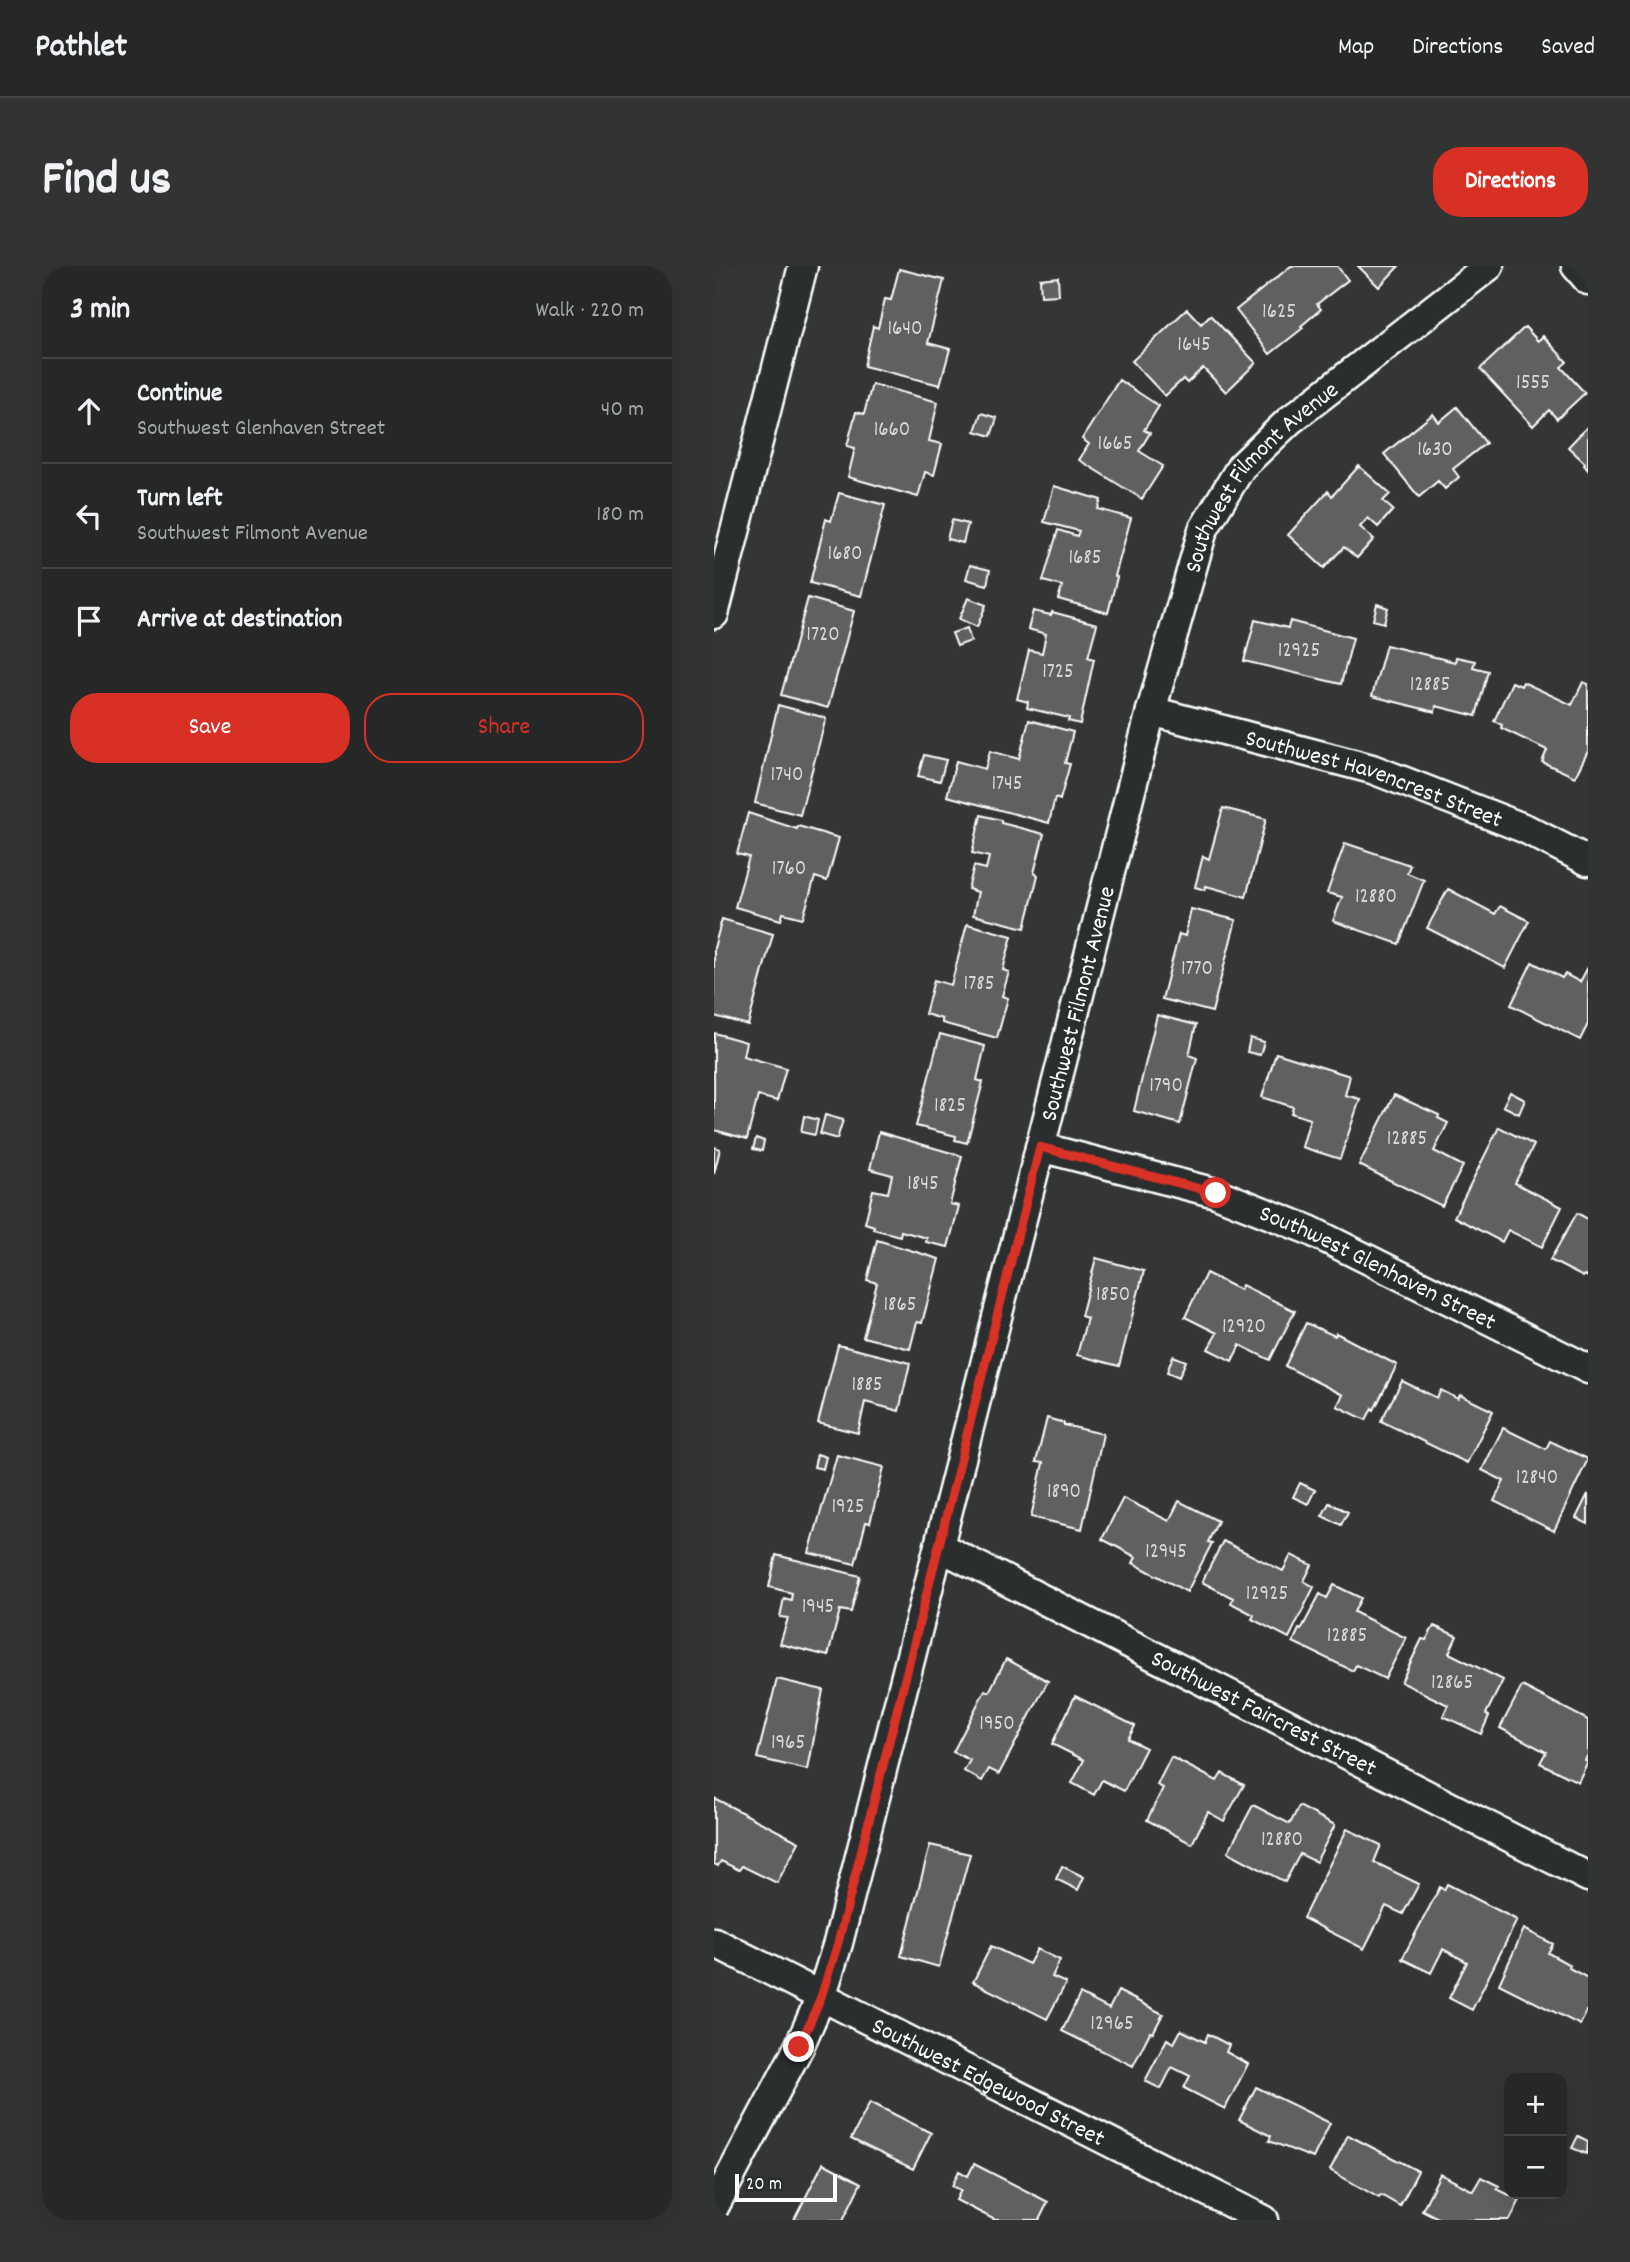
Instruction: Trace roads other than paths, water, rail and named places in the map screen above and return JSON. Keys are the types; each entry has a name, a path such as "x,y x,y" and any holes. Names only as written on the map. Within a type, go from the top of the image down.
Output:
{"street":[{"path":"714,614 803,266"},
{"name":"Southwest Filmont Avenue","path":"714,2207 799,2047 821,1997 838,1943 1152,711 1203,530 1241,467 1289,421 1489,266"},
{"path":"1576,266 1588,280"},
{"name":"Southwest Havencrest Street","path":"1152,711 1372,769 1526,829 1588,861"},
{"name":"Southwest Glenhaven Street","path":"1040,1147 1216,1193 1309,1230 1588,1370"},
{"name":"Southwest Faircrest Street","path":"940,1547 1588,1877"},
{"name":"Southwest Edgewood Street","path":"714,1942 1264,2220"}]}
